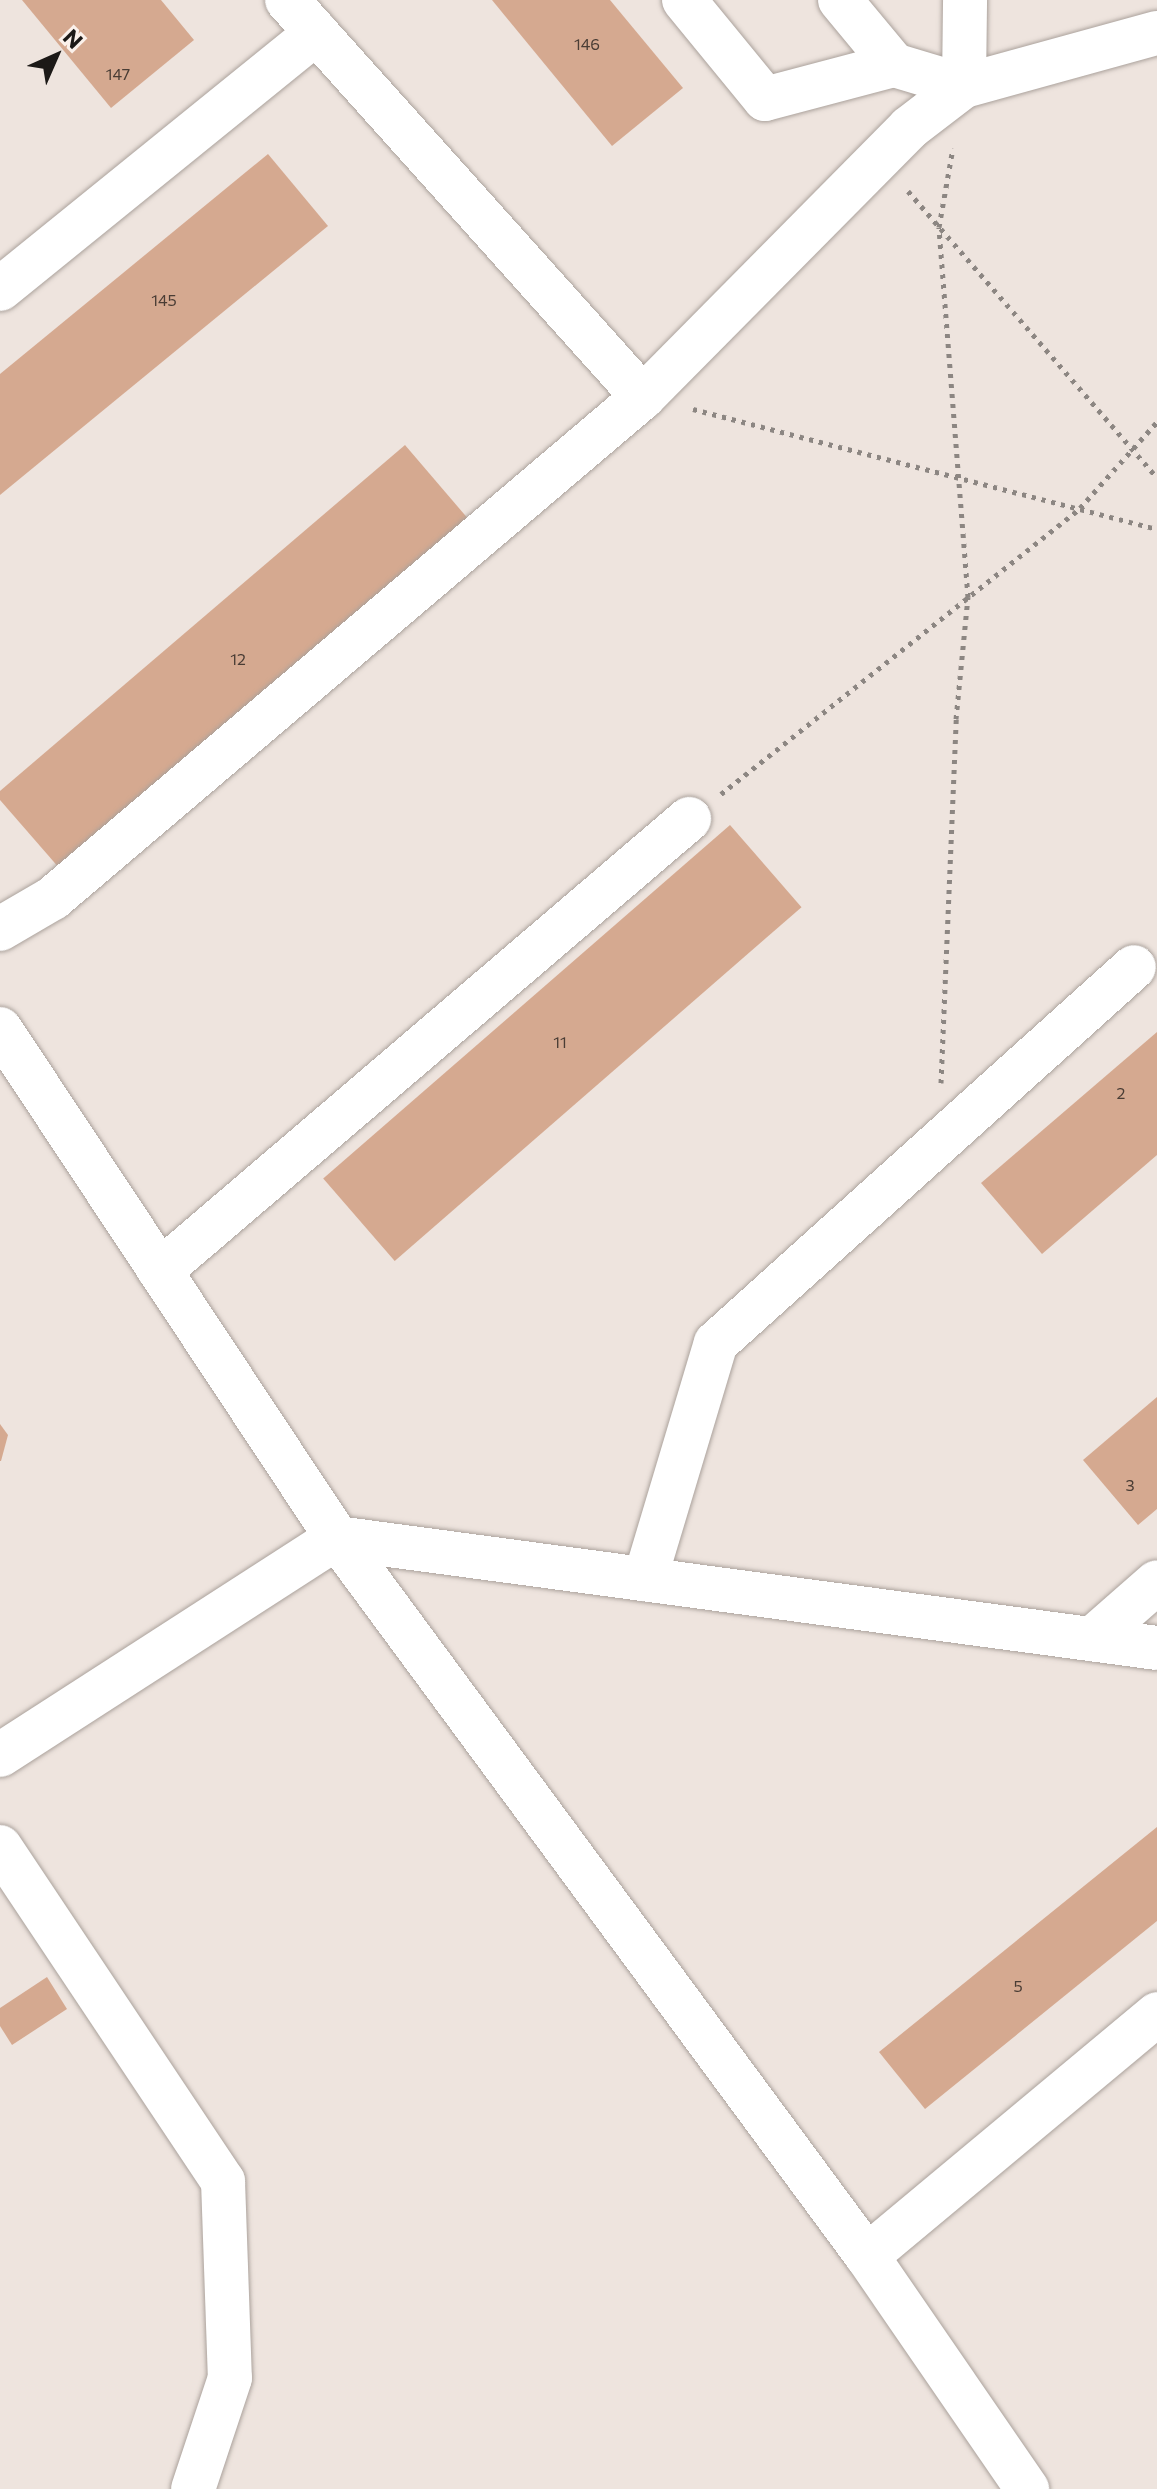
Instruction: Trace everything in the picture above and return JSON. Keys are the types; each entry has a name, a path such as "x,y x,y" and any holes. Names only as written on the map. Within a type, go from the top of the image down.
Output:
{"street":[{"path":"287,0 643,397"},
{"path":"684,0 765,99 894,65 964,86"},
{"path":"840,0 894,65"},
{"path":"964,86 965,0"},
{"path":"0,289 316,33"},
{"path":"0,929 53,898 643,397 909,128 964,86 1157,33"},
{"path":"160,1271 689,819"},
{"path":"645,1579 716,1343 1134,967"},
{"path":"0,1029 337,1538 867,2256 1027,2489"},
{"path":"0,1755 337,1538 1157,1648"},
{"path":"1092,1639 1157,1582"},
{"path":"0,1847 223,2181 230,2378 193,2489"},
{"path":"867,2256 1157,2014"}],"path":[{"path":"938,1144 956,719 968,597 939,227 964,86"},
{"path":"878,157 1157,477"},
{"path":"643,397 1157,529"},
{"path":"689,819 1080,508 1157,422"}],"building":[{"path":"22,0 161,0 194,40 111,108"},
{"path":"492,0 610,0 683,88 612,146"},
{"path":"268,154 328,226 0,495 0,374"},
{"path":"405,445 476,528 67,877 0,800 0,791"},
{"path":"730,825 802,907 395,1261 323,1179"},
{"path":"1157,1032 1157,1155 1042,1254 981,1183"},
{"path":"1157,1397 1157,1509 1138,1525 1083,1460"},
{"path":"0,1424 8,1435 1,1461 0,1461"},
{"path":"1157,1827 1157,1921 925,2109 879,2052"},
{"path":"47,1977 67,2009 12,2045 0,2026 0,2008"}]}
